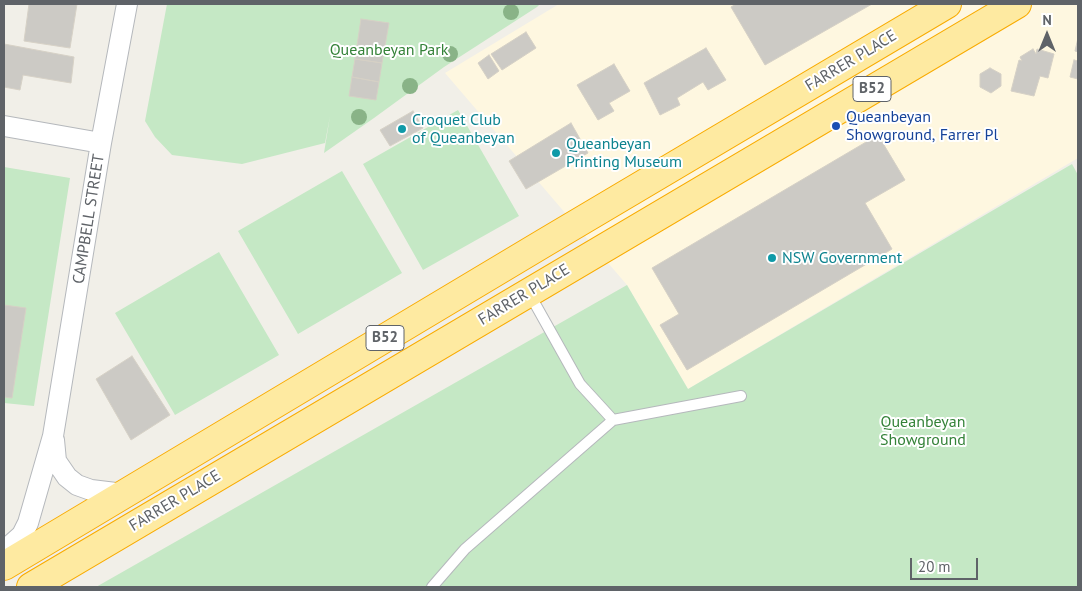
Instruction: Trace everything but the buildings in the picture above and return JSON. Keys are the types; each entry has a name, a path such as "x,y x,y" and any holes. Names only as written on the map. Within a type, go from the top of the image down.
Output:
{"highway":[{"name":"FARRER PLACE","path":"5,560 124,494 947,4"},
{"name":"FARRER PLACE","path":"31,587 1017,4"},
{"path":"763,114 781,144"}],"street":[{"name":"CAMPBELL STREET","path":"5,560 28,523 53,436 101,142 128,4"},
{"path":"4,126 101,142"},
{"name":"CAMPBELL STREET","path":"53,436 56,461 67,477 78,485 91,490 124,494"}],"lane":[{"path":"528,292 580,384 613,420"},
{"path":"432,587 465,549 613,420 741,396"}],"shaded area":[{"path":"559,4 1078,4 1078,158 688,389 627,285 445,73"}],"green space":[{"name":"Queanbeyan Park","path":"167,4 540,4 444,67 324,153 330,116 325,143 242,164 172,155 155,137 145,121"},
{"path":"458,110 519,216 423,270 363,164"},
{"name":"Queanbeyan Showground","path":"1072,164 1078,175 1078,587 96,587 627,285 688,389"},
{"path":"4,167 70,178 34,406 4,403"},
{"path":"342,171 402,273 298,334 238,231"},
{"path":"219,252 279,355 175,415 115,313"}],"place":[{"name":"Queanbeyan Showground, Farrer Pl","path":"836,126"},
{"name":"Croquet Club of Queanbeyan","path":"402,129"},
{"name":"Queanbeyan Printing Museum","path":"556,153"},
{"name":"NSW Government","path":"772,258"}]}
